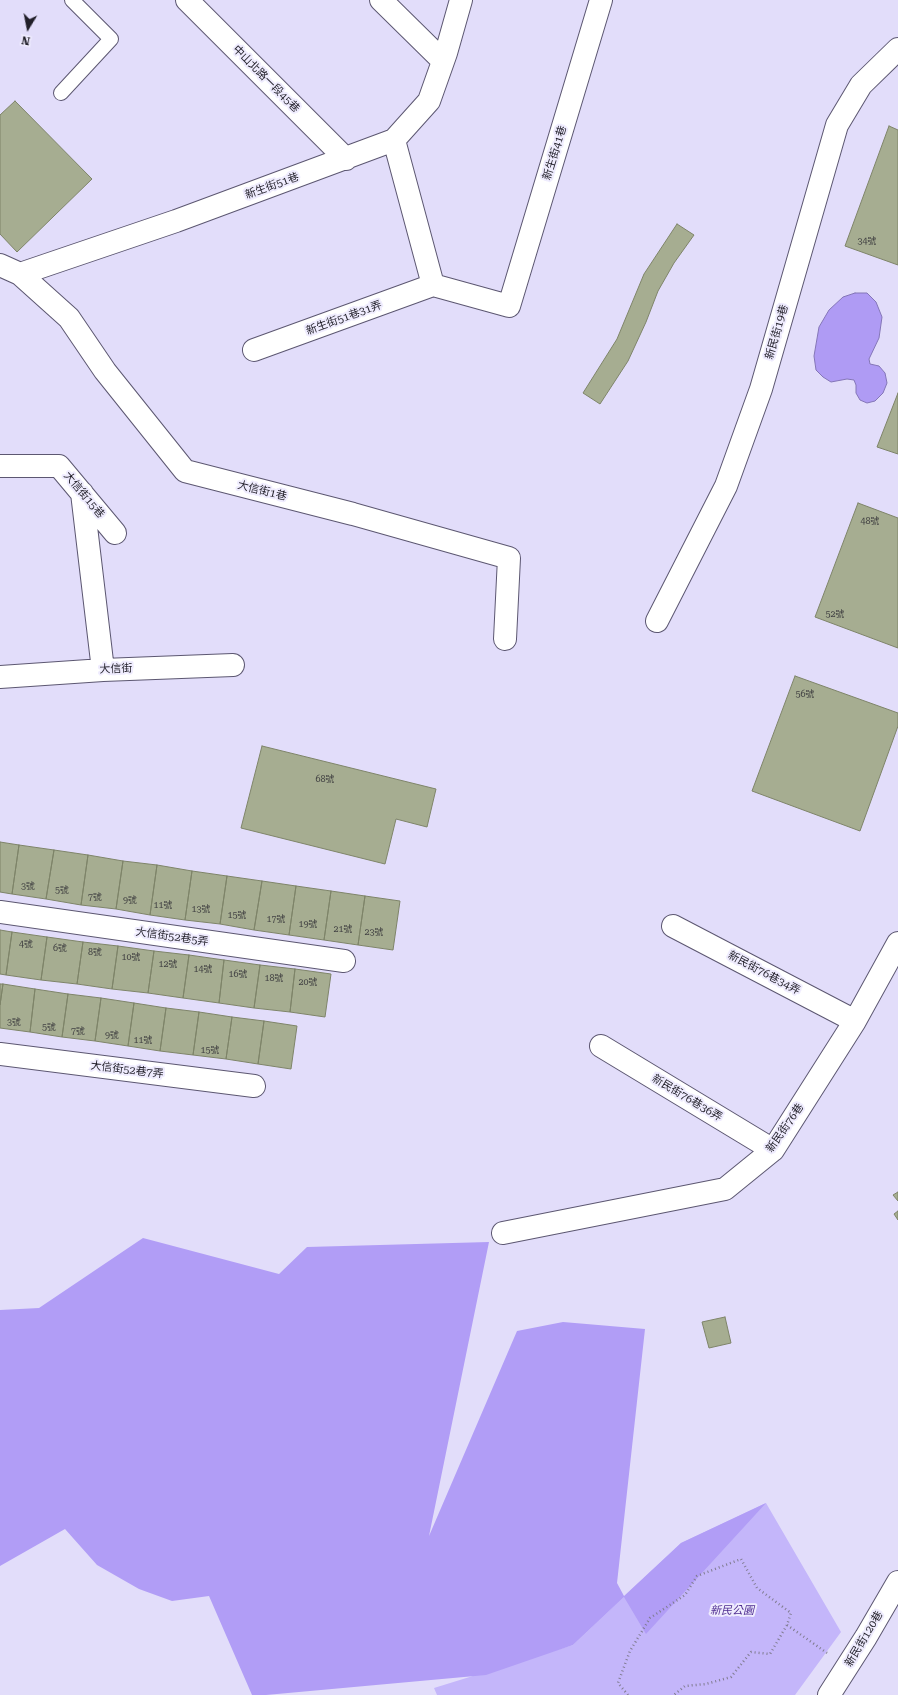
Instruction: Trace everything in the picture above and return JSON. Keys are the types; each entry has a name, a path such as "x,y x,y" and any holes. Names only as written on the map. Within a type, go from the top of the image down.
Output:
{"street":[{"name":"中山北路一段45巷","path":"187,0 346,159"},
{"path":"381,0 443,61"},
{"name":"新生街51巷","path":"20,274 176,221 394,140 429,101 443,61 461,0"},
{"name":"新生街41巷","path":"433,285 509,306 601,0"},
{"name":"新民街19巷","path":"657,621 726,486 761,389 837,125 861,85 898,49"},
{"path":"394,140 433,285"},
{"path":"0,265 20,274"},
{"name":"大信街1巷","path":"20,274 69,318 105,370 185,471 353,514 509,558 505,639"},
{"name":"新生街51巷31弄","path":"254,350 433,285"},
{"name":"大信街15巷","path":"0,466 59,466 115,533"},
{"path":"82,494 103,670"},
{"name":"大信街","path":"0,677 103,670 233,665"},
{"name":"大信街52巷5弄","path":"0,912 344,961"},
{"name":"新民街76巷34弄","path":"674,926 855,1021"},
{"name":"新民街76巷","path":"503,1233 725,1189 773,1150 855,1021 898,943"},
{"name":"新民街76巷36弄","path":"601,1046 773,1150"},
{"name":"大信街52巷7弄","path":"0,1054 254,1086"},
{"name":"新民街120巷","path":"829,1695 898,1582"}],"lane":[{"path":"61,92 111,39 72,0"}],"path":[{"path":"628,1695 618,1683 630,1651 650,1618 685,1595 697,1576 741,1559 757,1588 790,1613 787,1625 770,1654 751,1652 731,1677 706,1684 685,1686 674,1695"},
{"path":"787,1625 847,1667"}],"green space":[{"name":"新民公園","path":"766,1503 841,1632 795,1695 437,1695 434,1688 573,1645 681,1543"}],"shaded area":[{"path":"855,293 867,293 876,302 882,317 879,338 869,359 870,364 879,366 885,373 887,383 883,393 875,401 867,403 860,400 856,393 856,385 854,380 847,379 831,382 823,377 816,370 814,356 819,327 829,310 843,297"},
{"path":"143,1238 279,1274 307,1247 489,1242 429,1536 517,1331 563,1322 645,1329 617,1583 624,1596 681,1543 766,1503 646,1634 624,1597 573,1645 486,1675 252,1695 209,1596 172,1601 139,1589 97,1565 65,1529 0,1566 0,1310 39,1308"}],"building":[{"path":"15,101 92,179 17,252 0,234 0,115"},
{"path":"889,126 898,130 898,265 845,246"},
{"path":"677,224 694,235 674,263 658,291 628,361 600,404 583,393 617,339 644,274"},
{"path":"898,393 898,454 877,447"},
{"path":"858,503 898,518 898,648 815,617"},
{"path":"795,676 898,713 898,726 860,831 752,791"},
{"path":"262,746 436,789 427,827 396,819 385,864 241,828"},
{"path":"0,842 19,845 12,894 0,892"},
{"path":"19,845 54,850 46,899 12,894"},
{"path":"54,850 88,855 81,905 46,899"},
{"path":"88,855 123,861 116,909 81,905"},
{"path":"123,861 157,865 150,915 116,909"},
{"path":"157,865 192,871 185,920 150,915"},
{"path":"192,871 227,876 220,924 185,920"},
{"path":"227,876 262,881 254,930 220,924"},
{"path":"262,881 296,886 289,935 254,930"},
{"path":"296,886 331,891 324,940 289,935"},
{"path":"331,891 365,896 358,945 324,940"},
{"path":"365,896 400,901 393,950 358,945"},
{"path":"0,930 12,932 6,975 0,974"},
{"path":"12,932 47,937 41,980 6,975"},
{"path":"47,937 83,942 77,984 41,980"},
{"path":"83,942 118,946 112,989 77,984"},
{"path":"118,946 154,951 148,993 112,989"},
{"path":"154,951 189,955 183,998 148,993"},
{"path":"189,955 224,960 219,1003 183,998"},
{"path":"224,960 260,965 254,1008 219,1003"},
{"path":"260,965 295,969 290,1012 254,1008"},
{"path":"295,969 331,974 325,1017 290,1012"},
{"path":"0,984 3,984 0,1005"},
{"path":"3,984 35,989 30,1032 0,1028 0,1005"},
{"path":"35,989 68,994 62,1037 30,1032"},
{"path":"68,994 101,998 95,1041 62,1037"},
{"path":"101,998 134,1003 128,1046 95,1041"},
{"path":"134,1003 166,1008 160,1051 128,1046"},
{"path":"166,1008 199,1012 193,1055 160,1051"},
{"path":"199,1012 232,1017 226,1059 193,1055"},
{"path":"232,1017 264,1021 258,1064 226,1059"},
{"path":"264,1021 297,1026 291,1069 258,1064"},
{"path":"898,1192 898,1201 893,1195"},
{"path":"898,1211 898,1220 894,1214"},
{"path":"725,1317 731,1343 709,1348 702,1322"}]}
